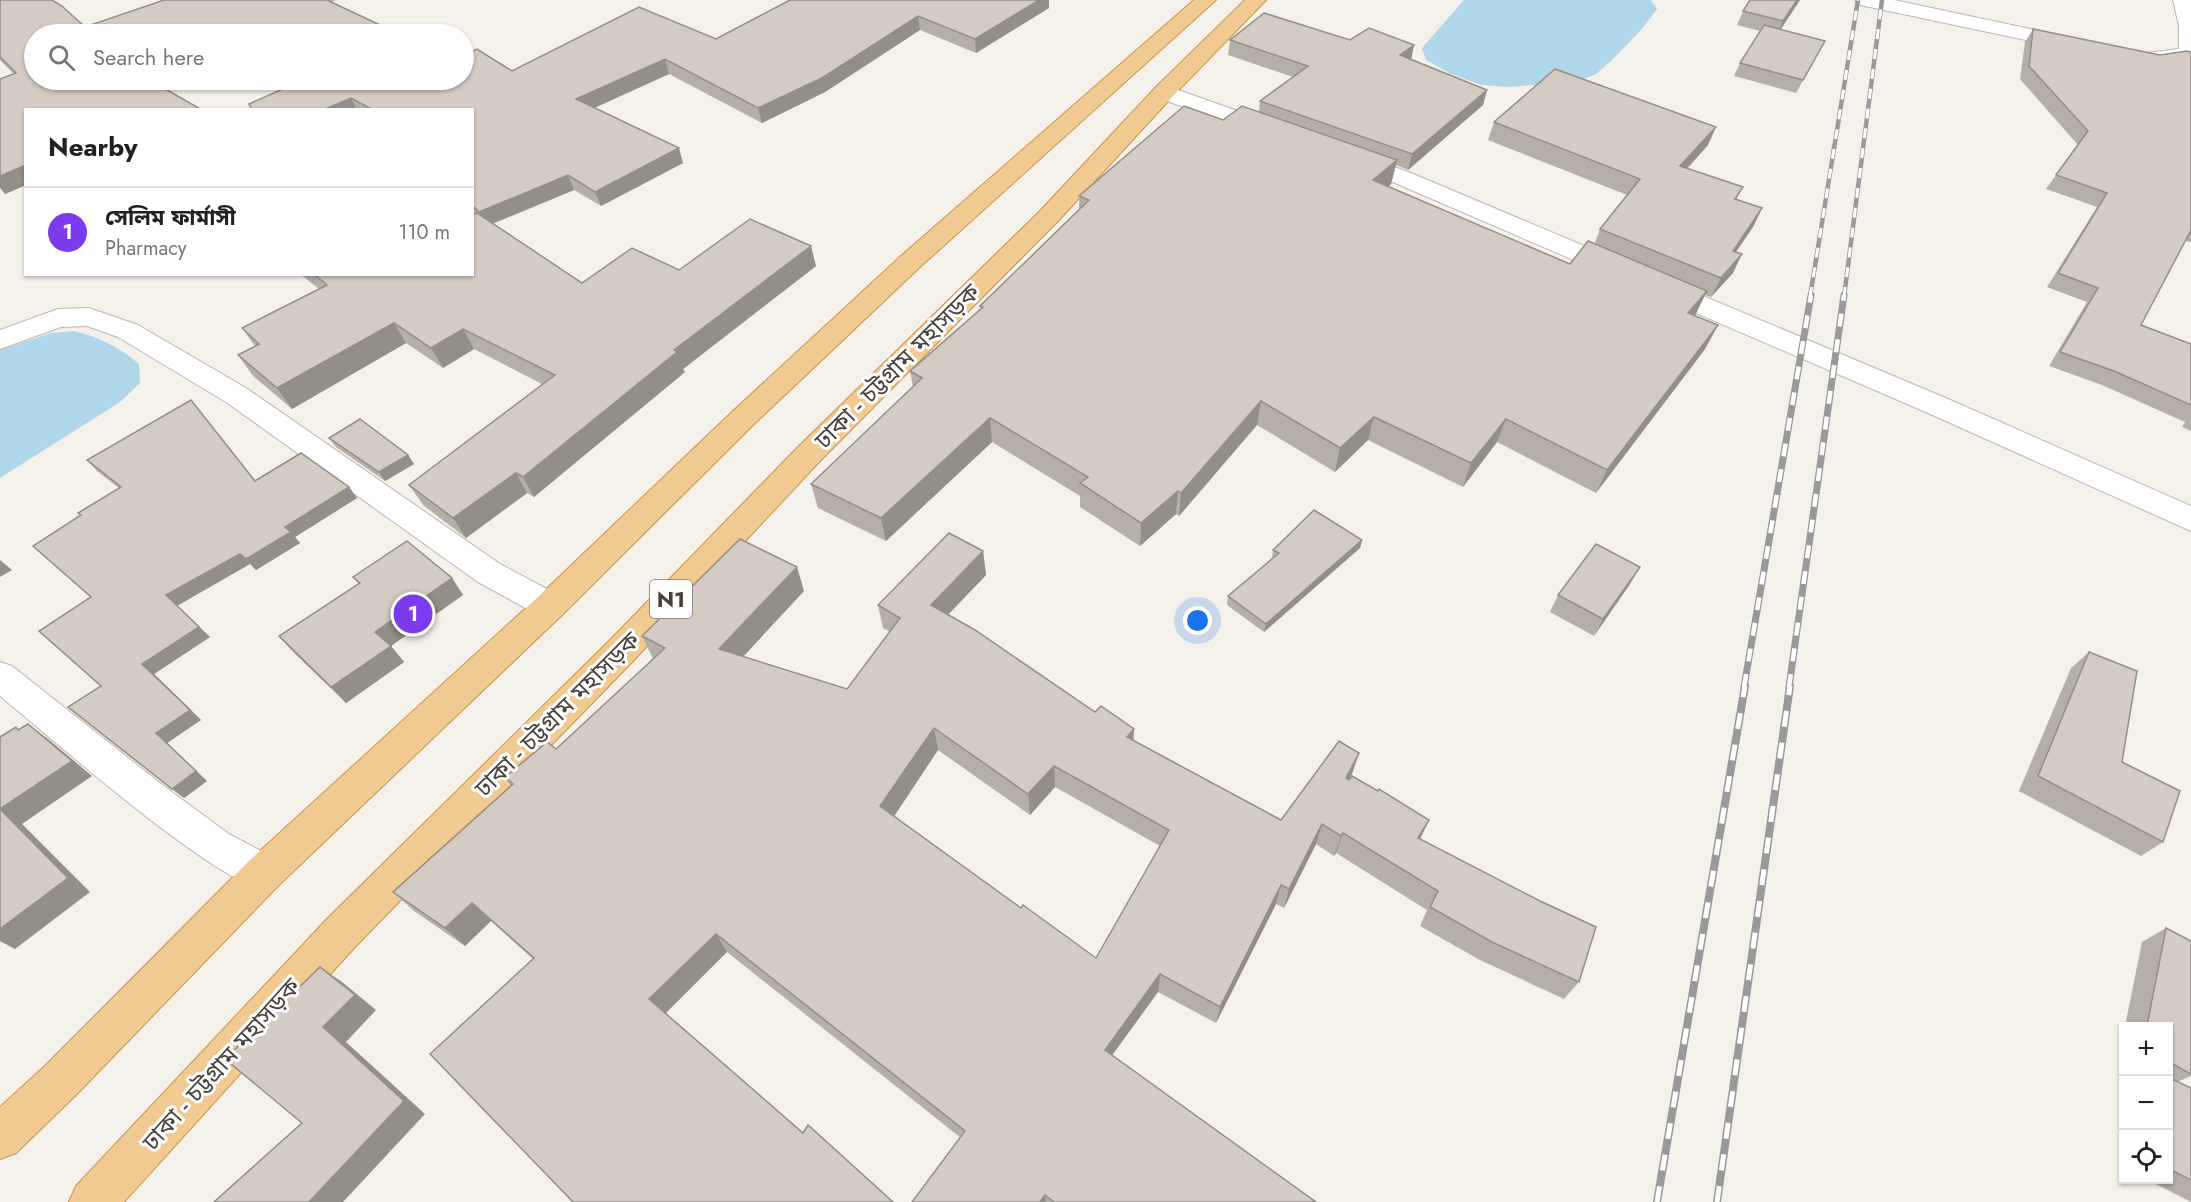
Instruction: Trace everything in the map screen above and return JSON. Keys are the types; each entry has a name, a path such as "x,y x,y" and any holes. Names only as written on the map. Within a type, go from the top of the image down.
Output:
{"highway":[{"path":"0,1137 61,1080 264,873 550,606 742,419 910,262 1206,0"},
{"name":"ঢাকা - চট্টগ্রাম মহাসড়ক","path":"92,1202 139,1154 341,933 622,650 810,453 1049,216 1164,92 1256,0"}],"street":[{"path":"1865,0 2095,49"},
{"path":"2128,55 2151,60 2189,54 2191,34 2188,13 2183,0"},
{"path":"1164,92 1294,139"},
{"path":"1327,150 1403,178 1928,401 2191,519"},
{"path":"0,340 58,318 89,317 128,331 246,402 489,573 550,606"},
{"path":"0,676 148,796 216,846 264,873"}],"water":[{"path":"1464,0 1651,0 1657,9 1641,30 1596,74 1577,82 1508,87 1481,85 1449,73 1426,60 1422,48"},
{"path":"74,331 108,343 139,364 140,383 120,402 0,478 0,350 51,333"}],"building":[{"path":"0,0 52,0 82,24 24,24 24,90 167,90 199,108 24,108 24,166 0,176 0,79 16,73 0,57"},
{"path":"164,0 327,0 378,24 94,24"},
{"path":"790,0 1039,0 975,39 918,16 822,78 758,108 665,59 576,99 679,148 595,192 568,175 479,212 474,207 474,108 369,108 351,98 328,108 251,108 249,104 280,90 474,90 474,50 477,49 512,71 639,7 716,39"},
{"path":"1750,0 1797,0 1783,21 1743,11"},
{"path":"1264,13 1350,40 1369,28 1414,45 1400,55 1487,90 1412,154 1260,101 1308,66 1230,40"},
{"path":"1764,25 1825,41 1803,80 1740,63"},
{"path":"2033,29 2160,55 2191,52 2191,230 2141,325 2191,344 2191,405 2114,371 2060,352 2098,288 2058,273 2107,193 2056,175 2088,131 2029,66"},
{"path":"1555,69 1716,127 1680,166 1743,187 1735,199 1762,208 1733,251 1742,254 1721,278 1600,229 1640,179 1494,122"},
{"path":"1184,106 1223,120 1242,106 1397,160 1373,180 1570,264 1588,241 1707,291 1688,313 1718,325 1607,470 1506,419 1471,463 1374,417 1340,448 1261,401 1181,493 1178,491 1141,523 1080,483 1088,477 990,418 881,518 811,484 922,378 910,371 983,307 980,306 1089,200 1079,196"},
{"path":"477,213 582,283 632,248 679,270 750,219 811,246 674,350 677,352 523,477 516,473 453,518 409,485 555,375 463,329 431,348 394,323 277,388 238,355 259,344 242,328 327,285 316,276 474,276 474,214"},
{"path":"191,400 255,481 301,453 349,487 285,527 291,532 246,559 240,554 166,595 199,627 142,664 190,710 156,733 196,771 172,789 68,707 101,686 39,631 91,597 33,546 81,515 78,513 121,487 87,460"},
{"path":"360,419 408,455 379,472 329,438"},
{"path":"1314,510 1362,540 1266,624 1228,596 1279,553 1273,550"},
{"path":"949,533 983,551 931,605 975,630 1095,712 1101,706 1134,729 1127,737 1281,820 1339,741 1359,753 1346,778 1349,780 1352,776 1378,791 1379,789 1429,820 1418,838 1596,927 1579,982 1492,942 1430,907 1438,891 1343,833 1341,836 1322,824 1289,889 1281,885 1220,1007 1160,974 1105,1050 1316,1202 1054,1202 1045,1195 1040,1202 912,1202 965,1131 716,934 649,999 803,1133 808,1125 893,1202 573,1202 430,1054 534,958 472,903 445,928 393,892 513,784 505,777 547,742 556,749 665,648 642,636 740,539 797,567 719,649 847,689 900,618 878,605","holes":["934,728 1028,794 1054,766 1169,830 1096,958 1023,905 1021,908 880,806"]},
{"path":"407,541 452,578 375,632 391,646 331,687 279,636 360,583 353,577"},
{"path":"1596,544 1640,567 1603,619 1558,595"},
{"path":"2089,652 2137,671 2122,762 2180,791 2163,842 2038,776"},
{"path":"28,724 72,761 0,809 0,737 16,727 18,730"},
{"path":"0,809 68,878 0,929"},
{"path":"2166,928 2191,941 2191,1074 2173,1064 2173,1022 2148,1022"},
{"path":"320,967 355,995 323,1027 404,1101 309,1202 214,1202 302,1123 225,1059"},
{"path":"2173,1079 2191,1088 2191,1180 2173,1171"}],"railway":[{"path":"1810,297 1858,0"},
{"path":"1844,297 1882,0"},
{"path":"1744,687 1811,295"},
{"path":"1789,687 1844,295"},
{"path":"1657,1202 1745,686"},
{"path":"1717,1202 1790,686"}],"place":[{"name":"সেলিম ফার্মাসী","path":"413,614"}]}
